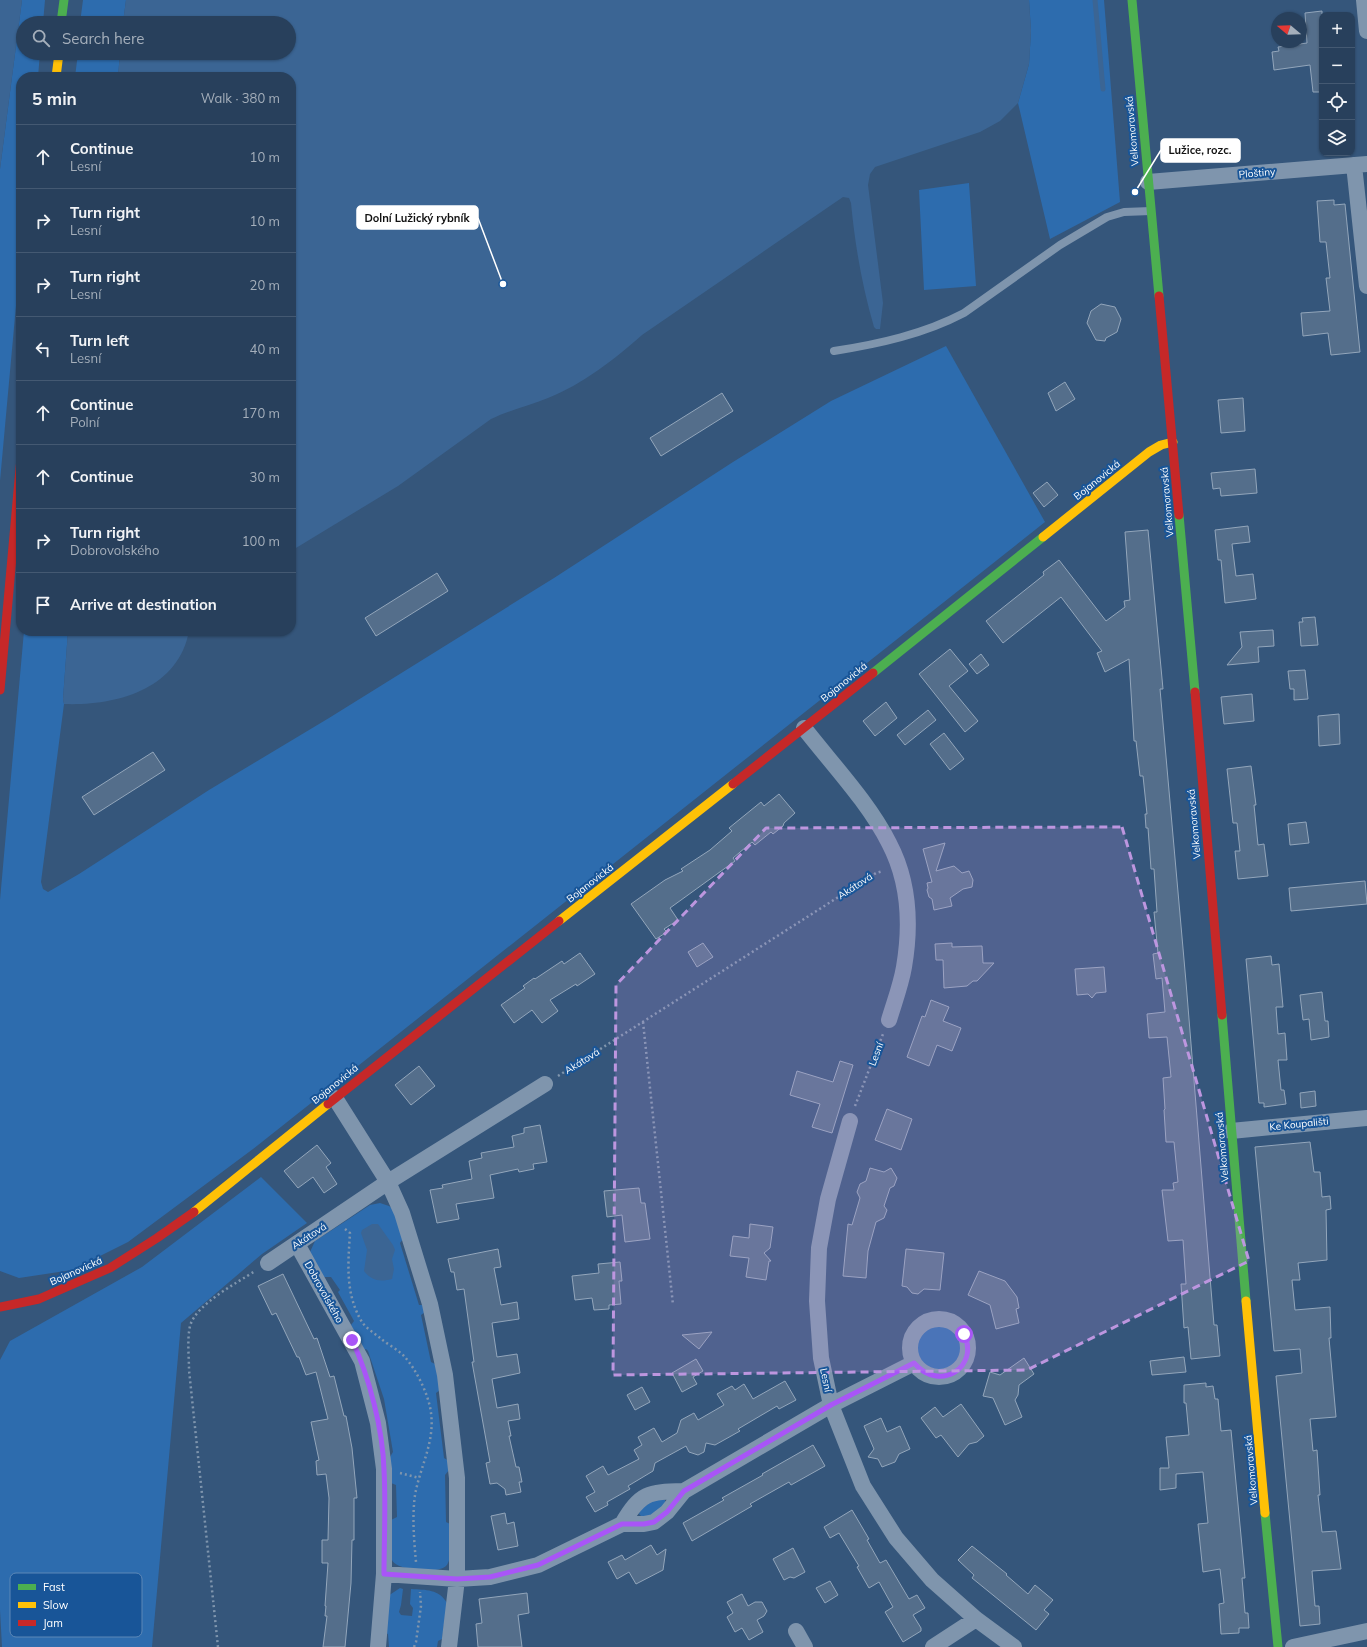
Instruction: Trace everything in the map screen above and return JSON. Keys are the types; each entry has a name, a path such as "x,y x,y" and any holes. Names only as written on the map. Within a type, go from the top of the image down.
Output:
{"street":[{"path":"63,16 64,0"},
{"name":"Velkomoravská","path":"1132,0 1173,442 1231,1131 1278,1647"},
{"path":"1364,0 1367,30"},
{"path":"57,72 58,60"},
{"path":"1360,165 1367,286"},
{"name":"Ploštiny","path":"1148,182 1360,165"},
{"name":"Bojanovická","path":"0,1307 39,1299 94,1276 127,1258 202,1205 335,1098 804,728 1149,452 1161,445 1173,442"},
{"path":"0,690 16,513"},
{"path":"804,728 869,810 889,842 899,866 905,892 908,922 907,945 904,970 889,1020"},
{"name":"Akátová","path":"268,1263 388,1182 545,1084"},
{"path":"335,1098 388,1182 402,1213 430,1304 445,1374 457,1478 457,1579 450,1647"},
{"name":"Ke Koupališti","path":"1231,1131 1367,1118"},
{"name":"Lesní","path":"850,1121 828,1199 820,1248 817,1301 821,1358 831,1405 863,1486 896,1538 932,1580 976,1619 1014,1647"},
{"name":"Dobrovolského","path":"297,1244 362,1361 378,1423 384,1469 384,1574 378,1647"},
{"name":"Lesní","path":"831,1405 914,1363"},
{"path":"384,1574 457,1579 490,1577 538,1565 622,1524 644,1524 654,1522 667,1512 684,1491 831,1405"},
{"path":"622,1524 635,1504 642,1498 657,1492 684,1491"},
{"path":"933,1647 976,1619"},
{"path":"796,1631 805,1647"},
{"path":"1292,1647 1367,1631"}],"lane":[{"path":"834,351 899,338 953,319 964,313 1060,245 1107,217 1124,212 1151,211"}],"path":[{"name":"Akátová","path":"545,1084 876,873 899,866"},
{"name":"Lesní","path":"850,1121 889,1020"},
{"path":"643,1022 673,1305"},
{"path":"334,1219 350,1234 348,1279 353,1302 362,1323 404,1356 422,1384 431,1412 430,1443 415,1496 413,1532 421,1606 414,1647"},
{"path":"218,1647 189,1370 188,1335 190,1325 195,1315 205,1305 268,1263"},
{"path":"422,1384 427,1382"},
{"path":"403,1473 419,1478"}],"highlighted area":[{"path":"1122,827 1249,1261 1027,1370 613,1375 616,985 766,828"}],"shaded area":[{"path":"0,0 22,0 20,16 16,16 16,46 0,169"},
{"path":"22,0 45,0 44,16 20,16"},
{"path":"83,0 126,0 124,16 81,16"},
{"path":"126,0 1029,0 1031,31 1029,64 1018,103 1000,121 980,132 875,167 870,174 868,185 883,303 880,329 876,329 874,327 866,296 857,250 851,203 849,198 843,197 642,335 610,362 574,386 548,398 491,419 398,486 296,548 296,72 118,72 119,60 296,60 296,16 124,16"},
{"path":"1029,0 1104,0 1120,202 1050,239 1018,103 1029,64 1031,31"},
{"path":"16,46 16,60 39,60 38,72 16,72 16,306 0,481 0,169"},
{"path":"77,60 119,60 118,72 76,72"},
{"path":"969,183 976,286 924,290 919,190"},
{"path":"946,346 1045,522 253,1149 128,1242 72,1270 19,1278 0,1271 0,900 24,636 68,636 63,699 64,704 41,882 43,889 48,892 79,874 209,790 329,718 554,578 733,462 831,401"},
{"path":"68,636 188,636 183,651 172,668 158,681 142,690 104,702 64,704 63,699"},
{"path":"261,1177 307,1223 262,1254 181,1323 152,1647 2,1647 0,1610 0,1360 10,1341 142,1267"},
{"path":"380,1203 395,1210 403,1239 400,1243 419,1305 423,1305 425,1312 421,1315 431,1362 437,1365 440,1390 436,1393 444,1458 449,1461 449,1470 445,1475 446,1522 450,1524 451,1546 450,1558 446,1566 435,1570 427,1571 409,1569 395,1564 392,1560 390,1547 391,1520 397,1517 396,1485 391,1483 390,1457 393,1452 384,1399 368,1351 366,1349 364,1350 351,1325 354,1321 338,1292 340,1290 331,1277 322,1277 310,1252 315,1241 370,1205"},
{"path":"372,1224 378,1224 395,1250 392,1259 394,1269 392,1279 376,1280 364,1271 367,1250 361,1233 362,1230"},
{"path":"933,1324 943,1324 955,1331 962,1343 962,1353 955,1365 943,1372 933,1372 925,1368 918,1361 914,1353 914,1343 918,1335 925,1328"},
{"path":"654,1500 665,1500 665,1504 651,1515 641,1516 639,1514 641,1509"},
{"path":"400,1588 403,1589 399,1612 401,1615 412,1616 413,1608 410,1604 411,1589 432,1591 444,1598 447,1603 442,1639 438,1641 437,1647 389,1647 388,1634 382,1632 388,1596"}],"building":[{"path":"1322,11 1319,12 1319,92 1313,92 1310,65 1274,70 1272,52 1279,51 1278,48 1307,48 1307,13"},
{"path":"1334,200 1334,205 1345,204 1360,352 1331,355 1328,333 1303,336 1301,313 1330,311 1326,278 1330,278 1326,242 1320,242 1317,201"},
{"path":"1101,304 1115,307 1121,319 1117,332 1106,338 1105,341 1096,340 1087,323 1091,311"},
{"path":"1065,382 1075,399 1056,411 1048,393"},
{"path":"722,393 733,411 661,456 650,438"},
{"path":"1243,398 1245,431 1221,433 1218,400"},
{"path":"1255,469 1257,493 1221,496 1220,488 1213,489 1211,473"},
{"path":"1047,482 1058,495 1044,507 1033,493"},
{"path":"1248,526 1250,542 1232,544 1236,576 1253,574 1256,599 1225,603 1221,560 1218,560 1215,530"},
{"path":"1148,530 1163,689 1160,689 1214,1325 1217,1325 1220,1356 1191,1359 1188,1327 1184,1328 1181,1284 1186,1284 1183,1240 1168,1241 1162,1190 1174,1190 1173,1183 1178,1182 1174,1142 1166,1142 1163,1078 1171,1077 1167,1037 1149,1038 1147,1014 1165,1012 1162,978 1156,979 1153,954 1158,953 1154,912 1157,912 1154,869 1151,869 1148,828 1146,828 1145,814 1147,814 1143,776 1140,776 1136,741 1134,741 1129,659 1105,672 1097,653 1102,651 1061,597 1003,643 986,621 1044,575 1043,572 1059,560 1106,621 1125,607 1124,601 1130,600 1125,532"},
{"path":"437,573 448,591 376,636 365,618"},
{"path":"1315,617 1318,645 1301,646 1299,622 1303,622 1302,618"},
{"path":"1273,630 1274,646 1258,647 1259,662 1227,665 1242,647 1240,632"},
{"path":"950,649 968,671 949,686 978,721 965,732 919,674"},
{"path":"981,654 989,665 977,674 969,664"},
{"path":"1305,670 1308,699 1294,700 1294,689 1290,689 1288,671"},
{"path":"1252,694 1254,721 1224,724 1221,697"},
{"path":"886,702 897,718 875,736 863,721"},
{"path":"928,710 936,720 905,745 897,735"},
{"path":"1339,714 1340,744 1319,746 1318,716"},
{"path":"944,733 964,759 950,770 930,744"},
{"path":"153,752 165,770 94,815 82,797"},
{"path":"1251,766 1256,805 1254,805 1258,845 1264,844 1268,876 1238,879 1235,851 1240,851 1237,823 1233,823 1227,769"},
{"path":"779,794 795,813 773,834 771,832 755,845 752,842 733,858 735,861 670,908 678,920 664,929 667,932 656,939 631,904 665,880 683,871 681,869 710,850 732,831 729,828 761,802 764,806"},
{"path":"1306,822 1309,843 1290,845 1288,824"},
{"path":"945,843 936,871 954,866 962,873 969,871 973,880 972,887 963,889 950,898 952,906 934,910 932,899 929,897 927,890 927,883 932,882 923,849"},
{"path":"1365,881 1367,904 1291,911 1289,888"},
{"path":"703,943 713,957 697,967 688,952"},
{"path":"952,943 952,947 982,946 983,963 994,963 977,981 973,981 967,986 944,988 943,960 936,960 935,944"},
{"path":"580,953 595,974 577,986 576,984 550,1000 558,1011 542,1023 532,1010 514,1023 501,1005 525,988 523,986 534,978 535,979 562,961 564,964"},
{"path":"1271,956 1272,965 1279,964 1283,1007 1276,1007 1278,1034 1285,1033 1287,1060 1278,1060 1281,1090 1284,1090 1286,1104 1264,1107 1264,1103 1259,1103 1246,959"},
{"path":"1104,967 1106,992 1096,993 1092,998 1088,994 1077,995 1075,969"},
{"path":"1322,992 1325,1021 1328,1021 1329,1037 1311,1040 1309,1019 1303,1020 1300,995"},
{"path":"931,1000 949,1007 943,1021 961,1028 952,1051 937,1045 929,1066 907,1057 922,1016 925,1017"},
{"path":"840,1061 853,1065 832,1133 812,1127 820,1104 790,1095 797,1071 833,1082"},
{"path":"419,1066 435,1086 411,1105 395,1085"},
{"path":"1315,1091 1316,1106 1301,1108 1300,1093"},
{"path":"887,1109 912,1119 901,1150 875,1140"},
{"path":"540,1125 547,1162 533,1164 534,1169 519,1172 518,1169 490,1175 494,1198 456,1204 459,1219 437,1223 430,1190 443,1188 442,1185 472,1179 469,1161 482,1158 481,1153 514,1147 512,1136 524,1133 524,1128"},
{"path":"1310,1142 1314,1172 1320,1172 1322,1197 1330,1196 1331,1209 1326,1210 1327,1260 1298,1263 1300,1280 1292,1280 1295,1310 1330,1307 1331,1338 1329,1338 1336,1417 1310,1419 1313,1451 1317,1450 1320,1495 1318,1495 1322,1532 1336,1531 1341,1569 1312,1571 1315,1606 1319,1606 1320,1624 1300,1626 1276,1376 1302,1373 1300,1349 1274,1351 1255,1147"},
{"path":"317,1145 331,1163 326,1167 337,1184 324,1193 313,1177 298,1188 284,1171"},
{"path":"870,1168 884,1172 891,1168 897,1178 894,1186 890,1188 884,1206 887,1210 884,1218 876,1222 868,1251 866,1278 843,1276 848,1224 852,1225 860,1198 857,1192 860,1184 866,1181"},
{"path":"639,1188 641,1203 645,1203 650,1239 625,1242 622,1215 607,1217 604,1191"},
{"path":"750,1224 773,1227 770,1248 764,1253 771,1261 769,1261 766,1280 746,1277 749,1258 730,1256 733,1236 749,1238"},
{"path":"498,1249 501,1267 494,1268 501,1305 517,1302 519,1319 492,1323 497,1357 517,1354 520,1373 492,1379 497,1408 518,1404 520,1419 508,1421 511,1436 509,1436 516,1467 519,1467 522,1482 519,1482 521,1492 506,1495 505,1489 497,1483 490,1484 486,1463 490,1462 472,1362 474,1362 464,1289 457,1290 454,1272 451,1272 448,1259"},
{"path":"906,1249 944,1253 940,1290 924,1289 918,1294 912,1293 907,1287 902,1286"},
{"path":"620,1262 622,1281 619,1281 621,1304 609,1305 609,1309 594,1310 592,1298 575,1300 572,1276 599,1273 598,1264"},
{"path":"979,1271 1005,1281 1017,1297 1019,1308 1016,1309 1019,1323 996,1329 990,1305 968,1295"},
{"path":"283,1274 314,1339 317,1338 330,1377 334,1376 344,1416 346,1416 352,1448 357,1498 354,1498 354,1540 352,1540 351,1583 345,1647 323,1647 327,1616 325,1616 325,1606 328,1563 322,1563 322,1540 328,1540 329,1498 326,1474 317,1475 316,1461 319,1460 311,1422 328,1419 316,1372 306,1375 299,1357 297,1357 276,1313 272,1315 258,1286"},
{"path":"712,1332 699,1349 682,1335"},
{"path":"1184,1357 1186,1372 1152,1375 1150,1361"},
{"path":"1024,1358 1034,1374 1019,1385 1018,1395 1015,1400 1022,1417 1005,1425 993,1398 983,1396 990,1372 1000,1375"},
{"path":"696,1359 703,1371 693,1377 697,1384 682,1392 672,1373"},
{"path":"785,1381 796,1400 779,1409 777,1406 738,1429 740,1431 715,1445 706,1443 704,1452 698,1455 689,1452 686,1446 655,1463 653,1471 628,1486 630,1489 607,1502 608,1505 595,1512 586,1497 595,1492 586,1476 603,1466 608,1475 639,1459 634,1450 642,1445 638,1437 654,1428 662,1442 677,1433 681,1420 694,1413 698,1420 724,1405 717,1394 732,1386 735,1390 744,1384 753,1399"},
{"path":"1206,1383 1206,1387 1213,1386 1215,1399 1218,1399 1221,1431 1231,1430 1245,1578 1242,1578 1245,1613 1248,1613 1249,1628 1239,1628 1239,1633 1221,1634 1219,1604 1224,1603 1220,1569 1203,1572 1198,1524 1208,1523 1203,1472 1176,1474 1176,1488 1160,1490 1160,1468 1169,1468 1166,1437 1189,1435 1186,1403 1184,1403 1184,1385"},
{"path":"642,1387 650,1402 635,1410 627,1395"},
{"path":"961,1404 984,1436 977,1442 969,1444 958,1457 941,1435 936,1438 921,1418 935,1407 943,1417"},
{"path":"881,1418 887,1432 900,1426 910,1449 899,1454 895,1462 882,1467 878,1459 868,1457 874,1449 864,1426"},
{"path":"813,1445 825,1466 791,1485 789,1482 750,1504 752,1506 692,1541 683,1523 724,1500 722,1498 763,1475 762,1474"},
{"path":"852,1510 869,1539 867,1540 880,1563 886,1560 909,1599 917,1595 925,1608 913,1615 921,1628 921,1631 903,1642 885,1612 893,1607 879,1582 869,1588 857,1567 859,1566 839,1533 830,1538 824,1527"},
{"path":"505,1513 507,1524 514,1522 518,1546 498,1550 491,1516"},
{"path":"651,1545 657,1555 666,1549 663,1570 636,1584 629,1572 617,1579 608,1562 622,1555 625,1560"},
{"path":"972,1546 1007,1574 1006,1575 1028,1594 1035,1585 1053,1600 1044,1610 1049,1614 1036,1630 972,1578 974,1575 958,1560"},
{"path":"793,1548 805,1572 794,1578 790,1577 784,1580 773,1559"},
{"path":"830,1581 838,1595 825,1603 816,1588"},
{"path":"527,1593 529,1613 518,1615 522,1647 478,1647 476,1624 482,1623 479,1599"},
{"path":"742,1594 748,1606 755,1602 762,1602 767,1611 764,1616 757,1620 763,1632 749,1640 742,1628 735,1632 727,1617 733,1613 727,1602"}],"waterway":[{"path":"1095,0 1103,89"}],"traffic: fast":[{"path":"62,16 64,0"},
{"path":"1132,0 1159,296"},
{"path":"1179,515 1195,692"},
{"path":"873,673 1043,537"},
{"path":"1222,1015 1246,1301"},
{"path":"1265,1513 1278,1647"}],"traffic: slow":[{"path":"57,72 58,60"},
{"path":"1043,537 1149,452 1161,445 1173,442"},
{"path":"559,921 733,784"},
{"path":"194,1212 328,1104"},
{"path":"1246,1301 1265,1513"}],"traffic: jam":[{"path":"1159,296 1179,515"},
{"path":"0,690 16,513"},
{"path":"733,784 873,673"},
{"path":"1195,692 1222,1015"},
{"path":"328,1104 559,921"},
{"path":"0,1307 39,1299 110,1268 194,1212"}],"place":[{"name":"Lužice, rozc.","path":"1135,192"},
{"name":"Dolní Lužický rybník","path":"503,284"}],"route":[{"path":"352,1340 362,1361 378,1423 384,1469 384,1574 457,1579 490,1577 538,1565 622,1524 644,1524 654,1522 667,1512 684,1491 831,1405 914,1363 920,1370 930,1376 940,1377 950,1375 959,1370 965,1362 968,1349 967,1339 964,1334"}]}
